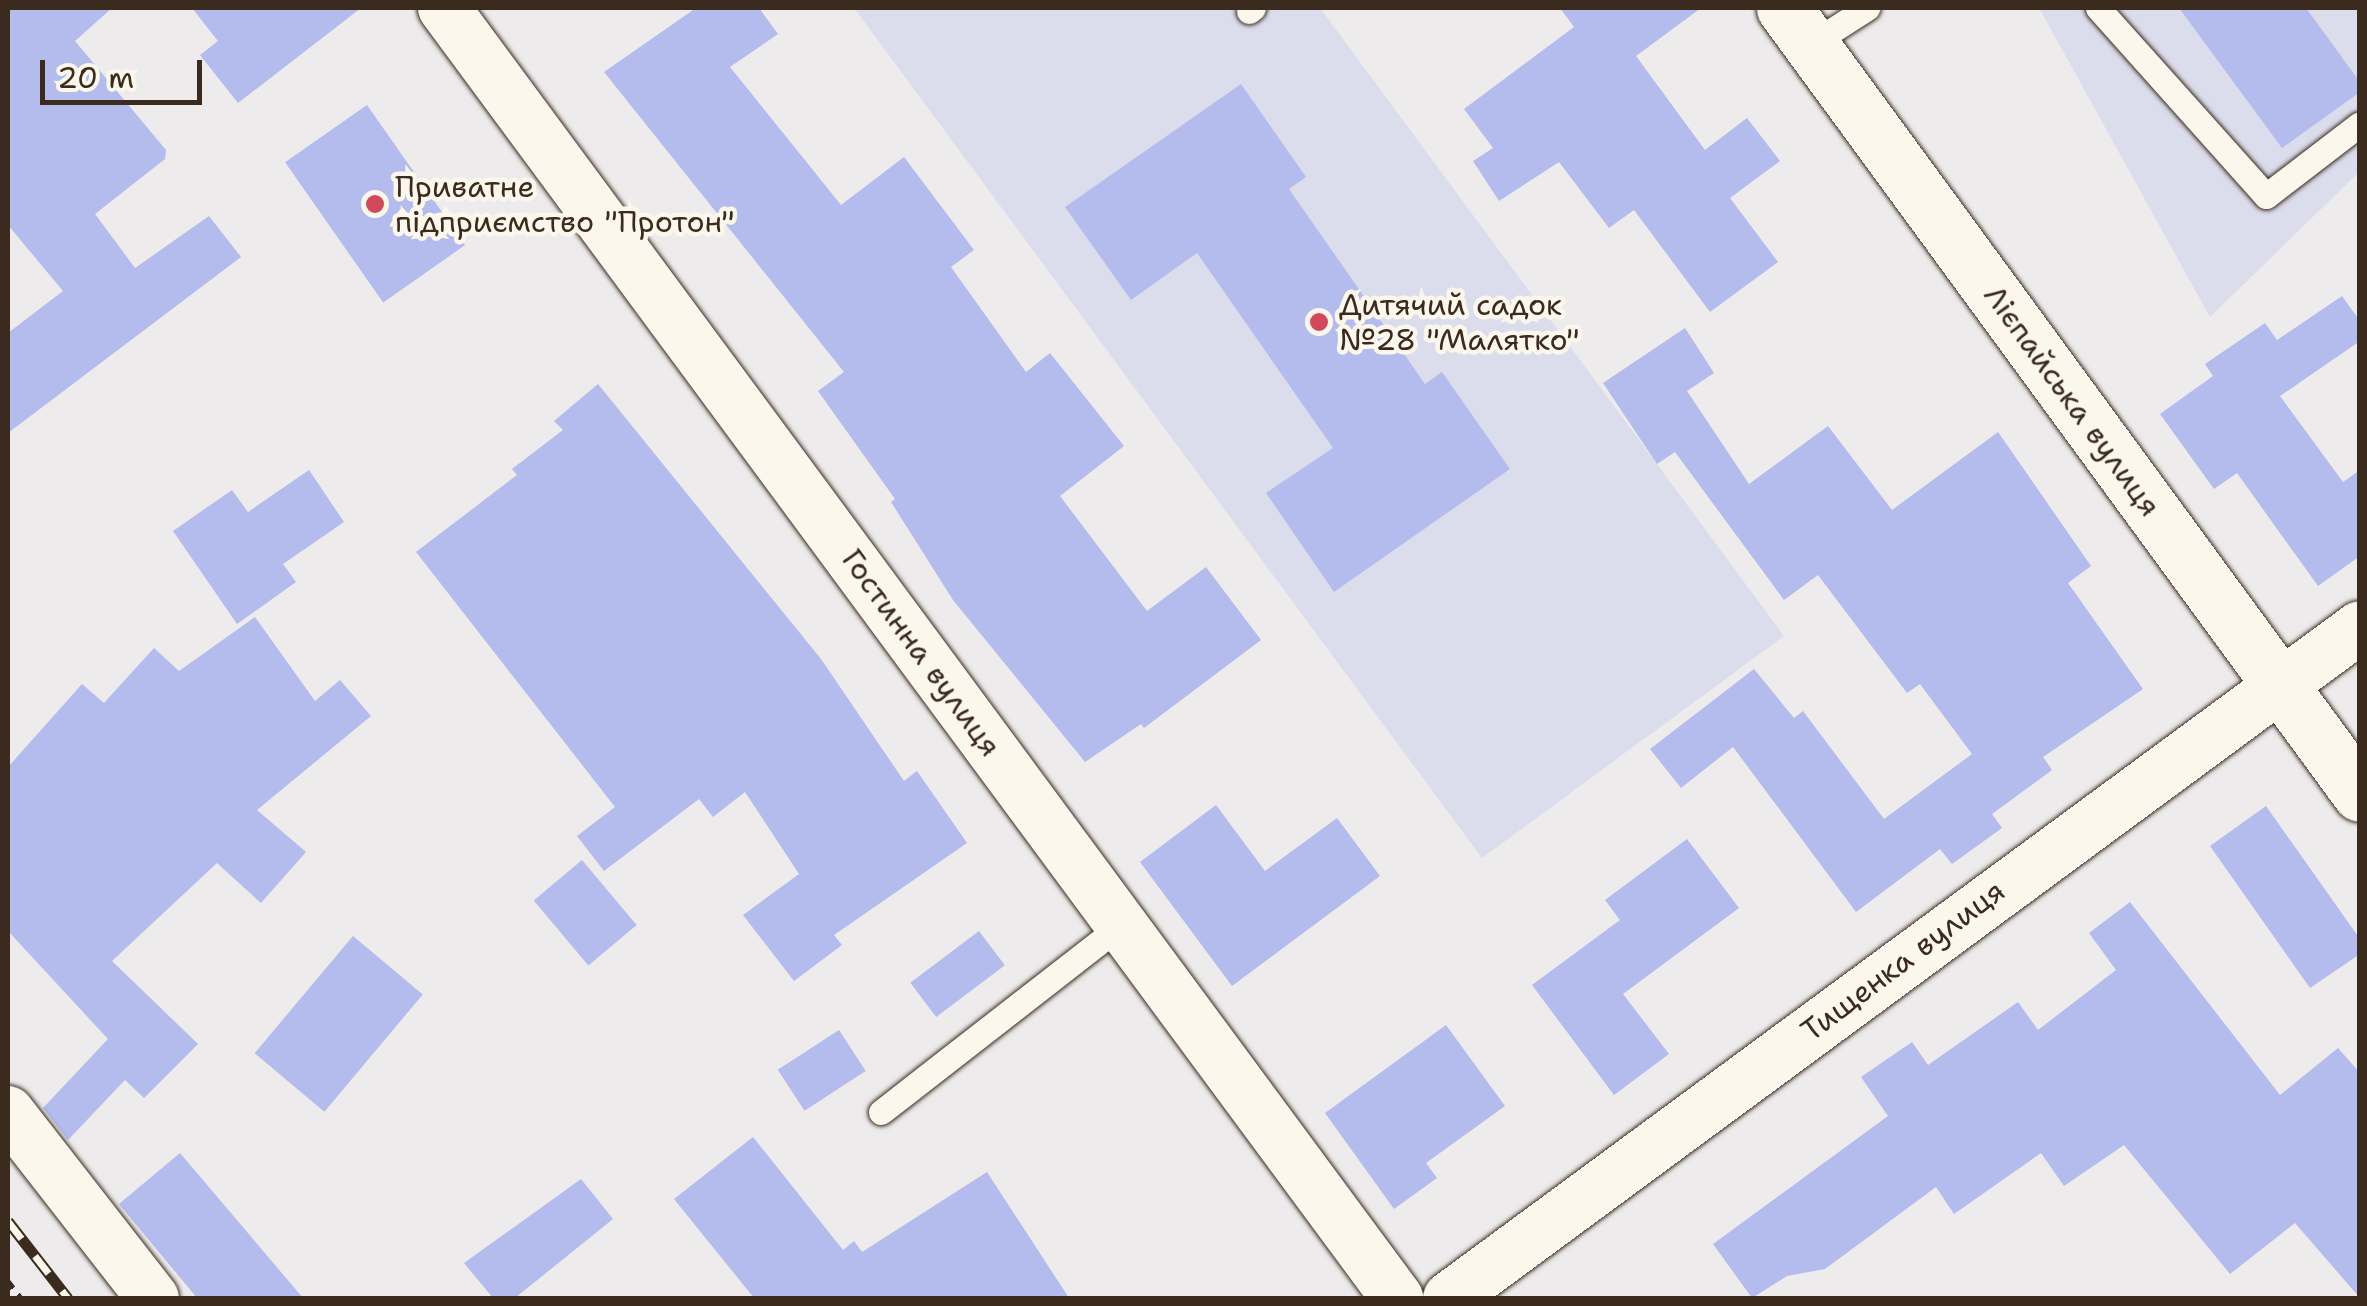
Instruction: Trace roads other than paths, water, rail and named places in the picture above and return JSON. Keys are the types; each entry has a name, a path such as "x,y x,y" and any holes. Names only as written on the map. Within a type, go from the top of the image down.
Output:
{"main road":[{"name":"Лієпайська вулиця","path":"1797,26 2360,794"}],"street":[{"name":"Гостинна вулиця","path":"444,8 1397,1298"},
{"name":"Тищенка вулиця","path":"1448,1298 2360,626"},
{"path":"8,1112 153,1298"}],"lane":[{"path":"1797,26 1868,8"},
{"path":"2098,8 2266,196 2360,124"},
{"path":"880,1112 1121,925"}],"railway":[{"path":"8,1221 68,1298"}],"place":[{"name":"Приватне підприємство \"Протон\"","path":"375,204"},
{"name":"Дитячий садок №28 \"Малятко\"","path":"1319,322"}]}
